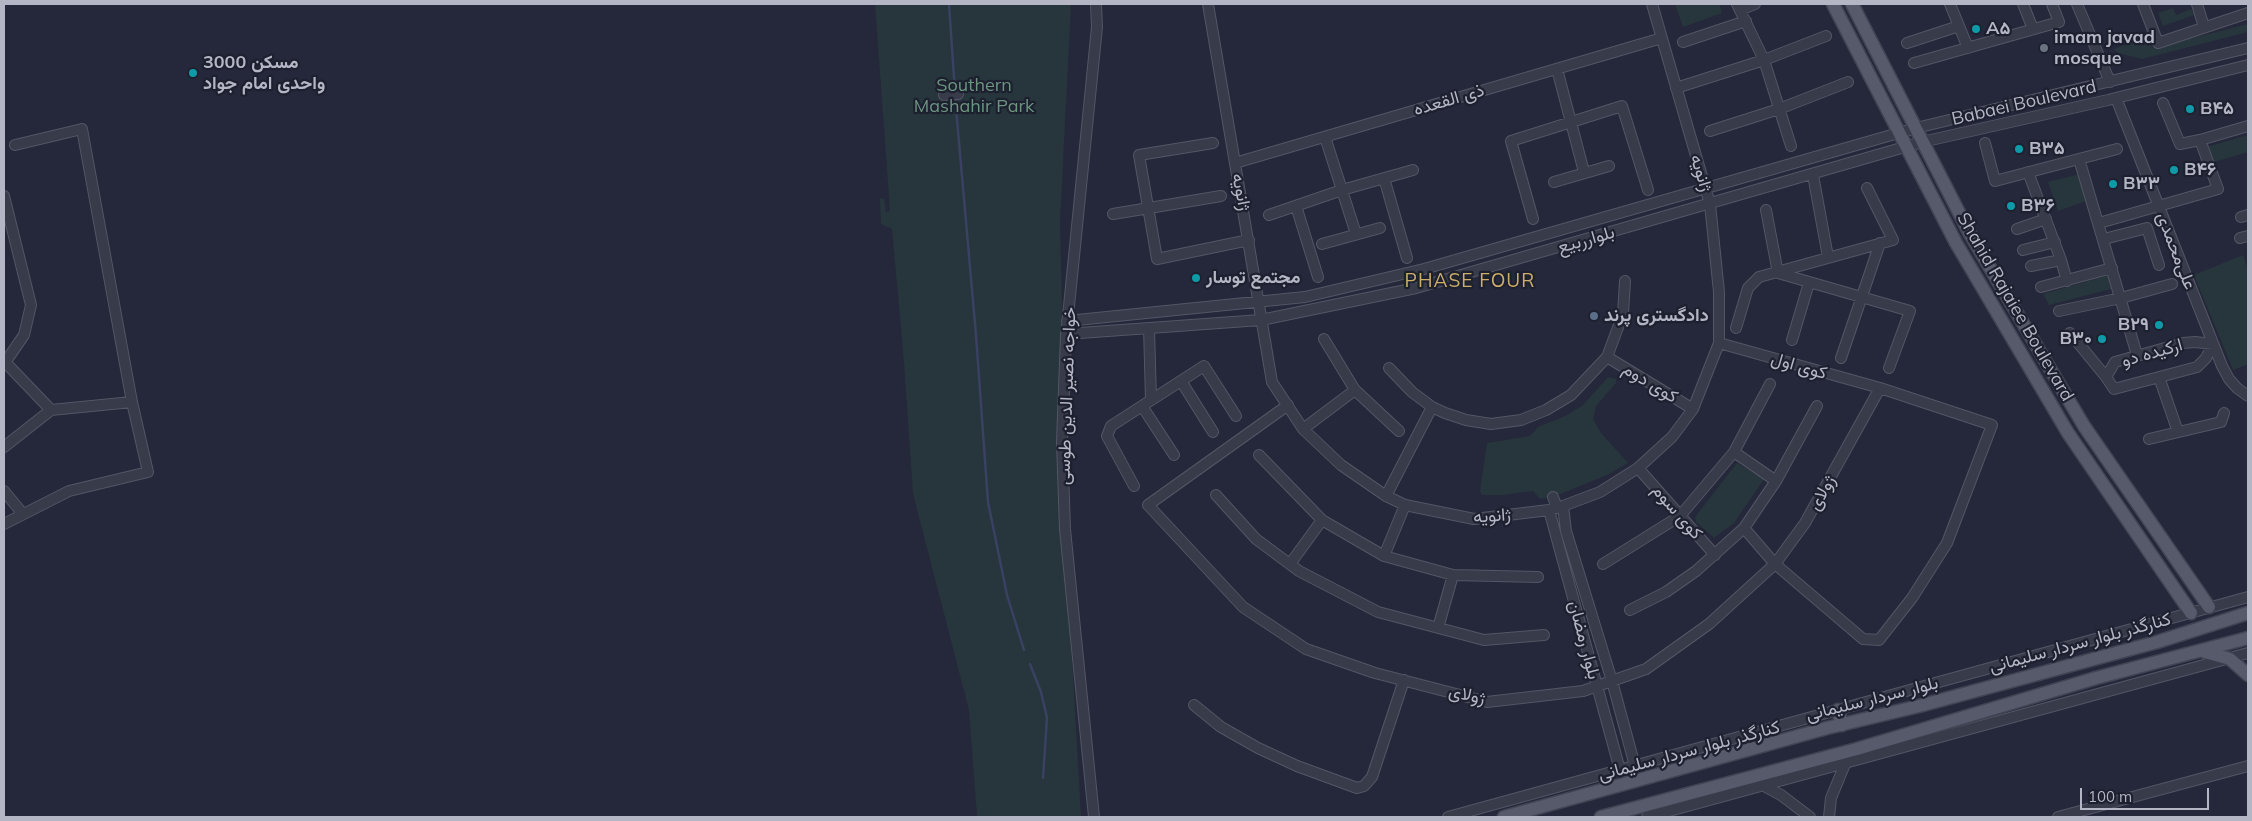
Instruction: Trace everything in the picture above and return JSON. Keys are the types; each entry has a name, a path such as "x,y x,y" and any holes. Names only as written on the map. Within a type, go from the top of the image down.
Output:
{"main road":[{"name":"Shahid Rajaiee Boulevard","path":"1833,4 1956,243 2068,433 2191,612"},
{"name":"Shahid Rajaiee Boulevard","path":"1852,4 1970,234 2084,426 2209,607"},
{"path":"2147,548 2154,549 2162,540"},
{"name":"بلوار سردار سلیمانی","path":"1504,817 1842,725 2158,642 2248,613"},
{"path":"1602,817 1857,749 2023,699 2248,638"},
{"path":"2199,651 2219,654 2230,659 2248,675"},
{"path":"2055,669 2048,676 2048,684 2055,690"},
{"path":"2014,680 2026,684 2027,694 2023,699"},
{"path":"1838,710 1842,725"}],"street":[{"name":"خواجه نصیر الدین طوسی","path":"1094,817 1066,529 1062,442 1067,321 1097,28 1096,4"},
{"name":"ژانویه","path":"1208,4 1272,382 1304,429 1341,465 1386,496 1405,505 1474,519 1556,508 1600,492 1638,468 1672,437 1693,409 1719,343 1720,292 1710,204 1652,4"},
{"path":"1754,4 1739,7 1764,60 1792,146"},
{"path":"1950,4 1968,48"},
{"path":"2023,4 2033,30"},
{"path":"1914,64 2059,22 2052,4"},
{"path":"2077,4 2110,82"},
{"path":"2143,4 2158,43 2248,13"},
{"path":"2197,4 2204,27"},
{"path":"1683,42 1746,21"},
{"path":"1907,43 1959,26"},
{"path":"1676,88 1764,60 1826,36"},
{"name":"ذی القعده","path":"1235,163 1662,38"},
{"name":"Babaei Boulevard","path":"1900,134 1916,128 2248,48"},
{"name":"Babaei Boulevard","path":"1907,148 1922,142 2116,98 2248,64"},
{"path":"1557,68 1584,172"},
{"path":"1710,131 1779,110 1848,82"},
{"path":"944,96 958,94"},
{"name":"علی‌محمدی","path":"2116,98 2229,379 2248,396"},
{"path":"2163,103 2180,144 2248,126"},
{"path":"1533,219 1511,141 1622,106 1648,190"},
{"path":"1945,122 1942,130 1948,136"},
{"path":"4,524 69,491 148,472 132,402 82,128 16,145"},
{"name":"بلوارربیع","path":"1067,321 1305,297 1424,269 1900,134"},
{"path":"1325,137 1356,234"},
{"path":"2099,223 2218,189 2200,140"},
{"path":"1878,141 1884,146 1881,155"},
{"path":"1213,143 1139,155 1157,259 1249,240"},
{"path":"1985,143 1995,181 2117,149"},
{"name":"بلوارربیع","path":"1066,334 1261,320 1428,284 1907,148"},
{"path":"2079,159 2138,356"},
{"path":"1554,182 1609,166"},
{"path":"1269,215 1342,190 1413,170"},
{"path":"2028,172 2055,242 2067,281"},
{"path":"1813,175 1828,257"},
{"path":"1384,178 1407,258"},
{"path":"1736,328 1748,288 1759,277 1893,240 1867,188"},
{"path":"4,196 31,305 24,335 5,363 51,410"},
{"path":"1113,214 1220,196"},
{"path":"1296,206 1318,277"},
{"path":"1766,210 1778,273"},
{"path":"2017,229 2046,219"},
{"path":"1322,244 1380,228"},
{"path":"2104,239 2147,228 2160,265"},
{"path":"2023,250 2055,242"},
{"path":"1841,358 1880,243"},
{"path":"2031,266 2061,260"},
{"path":"2041,287 2112,268"},
{"path":"1424,269 1428,284"},
{"path":"1778,273 1910,311 1889,368"},
{"path":"1389,368 1412,392 1432,407 1466,420 1491,424 1520,420 1546,410 1571,395 1607,357 1623,314 1626,281"},
{"path":"1792,340 1809,283"},
{"path":"2059,311 2121,298 2172,284"},
{"path":"1150,328 1151,400"},
{"path":"2070,333 2106,377"},
{"path":"1324,339 1355,390 1399,431"},
{"name":"کوی اول","path":"1719,343 1880,388 1992,425 1947,543 1912,598 1879,640 1863,639 1775,564"},
{"name":"ارکیده دو","path":"2182,343 2214,344 2198,367 2114,389 2106,377 2115,362 2138,356 2182,343"},
{"name":"کوی دوم","path":"1607,357 1693,409"},
{"path":"1134,486 1107,436 1111,426 1204,366 1236,416"},
{"path":"2160,377 2178,432"},
{"path":"1181,381 1213,432"},
{"path":"1603,564 1680,516 1734,452 1770,384"},
{"name":"ژولای","path":"1288,405 1148,505 1243,607 1306,649 1375,673 1487,702 1583,691 1612,681 1646,669 1709,624 1775,564 1806,523 1880,388"},
{"path":"1304,429 1355,390"},
{"path":"4,448 51,410 132,402"},
{"path":"1142,406 1174,455"},
{"path":"1630,610 1666,592 1715,556 1744,528 1776,480 1817,406"},
{"path":"1386,496 1432,407"},
{"path":"2148,439 2221,422 2224,413"},
{"path":"1734,452 1776,480"},
{"path":"1259,455 1322,520 1384,556 1453,575 1538,577"},
{"name":"کوی سوم","path":"1638,468 1715,556"},
{"path":"4,491 23,514"},
{"path":"1216,495 1256,538 1290,564 1308,576 1378,612 1484,640 1544,634"},
{"path":"1553,497 1556,508"},
{"path":"1384,556 1405,505"},
{"name":"بلوار رمضان","path":"1556,508 1566,531 1612,681 1635,766"},
{"name":"بلوار رمضان","path":"1556,508 1596,686 1620,770"},
{"path":"1290,564 1322,520"},
{"path":"1744,528 1775,564"},
{"path":"1438,628 1453,575"},
{"name":"کنارگذر بلوار سردار سلیمانی","path":"1448,817 2248,597"},
{"path":"1646,817 2248,653"},
{"path":"1194,706 1221,727 1258,748 1297,766 1357,788 1364,786 1372,777 1404,680"},
{"path":"1829,817 1831,798 1845,764"},
{"path":"2058,817 2248,766"},
{"path":"1764,786 1786,799 1810,817"},
{"path":"1646,817 1665,800 1688,807"}],"green space":[{"name":"Southern Mashahir Park","path":"875,4 1071,4 1060,222 1069,604 1081,817 977,817 969,710 913,494 892,229 881,224 880,198 884,199 886,212 890,211"},
{"path":"1675,4 1719,4 1722,13 1683,27"},
{"path":"2173,8 2176,15 2191,9 2194,15 2163,26 2158,13"},
{"path":"2248,24 2248,32 2142,59 2118,53 2114,49 2145,37 2153,48"},
{"path":"2248,135 2248,152 2211,163 2207,147"},
{"path":"2080,174 2089,200 2058,211 2048,182"},
{"path":"2243,255 2248,270 2248,364 2233,370 2194,275"},
{"path":"2109,275 2115,288 2049,305 2043,294"},
{"path":"1608,377 1616,379 1616,383 1596,406 1593,419 1601,433 1628,463 1607,475 1553,497 1540,499 1533,491 1503,495 1482,495 1480,491 1487,443 1530,436 1538,427 1565,416 1582,406"},
{"path":"1737,463 1764,479 1734,523 1714,538 1696,522 1695,517"}],"waterway":[{"path":"949,4 955,92"},
{"path":"955,97 976,335 988,502 1007,595 1024,650"},
{"path":"1030,664 1041,692 1047,718 1043,778"}],"place":[{"name":"A۵","path":"1976,29"},
{"name":"imam javad mosque","path":"2044,48"},
{"name":"مسکن 3000 واحدی امام جواد","path":"193,73"},
{"name":"B۴۵","path":"2190,109"},
{"name":"B۳۵","path":"2019,149"},
{"name":"B۴۶","path":"2174,170"},
{"name":"B۳۳","path":"2113,184"},
{"name":"B۳۶","path":"2011,206"},
{"name":"مجتمع توسار","path":"1196,278"},
{"name":"دادگستری پرند","path":"1594,316"},
{"name":"B۲۹","path":"2159,325"},
{"name":"B۳۰","path":"2102,339"}],"district":[{"name":"PHASE FOUR","path":"1470,281"}]}
